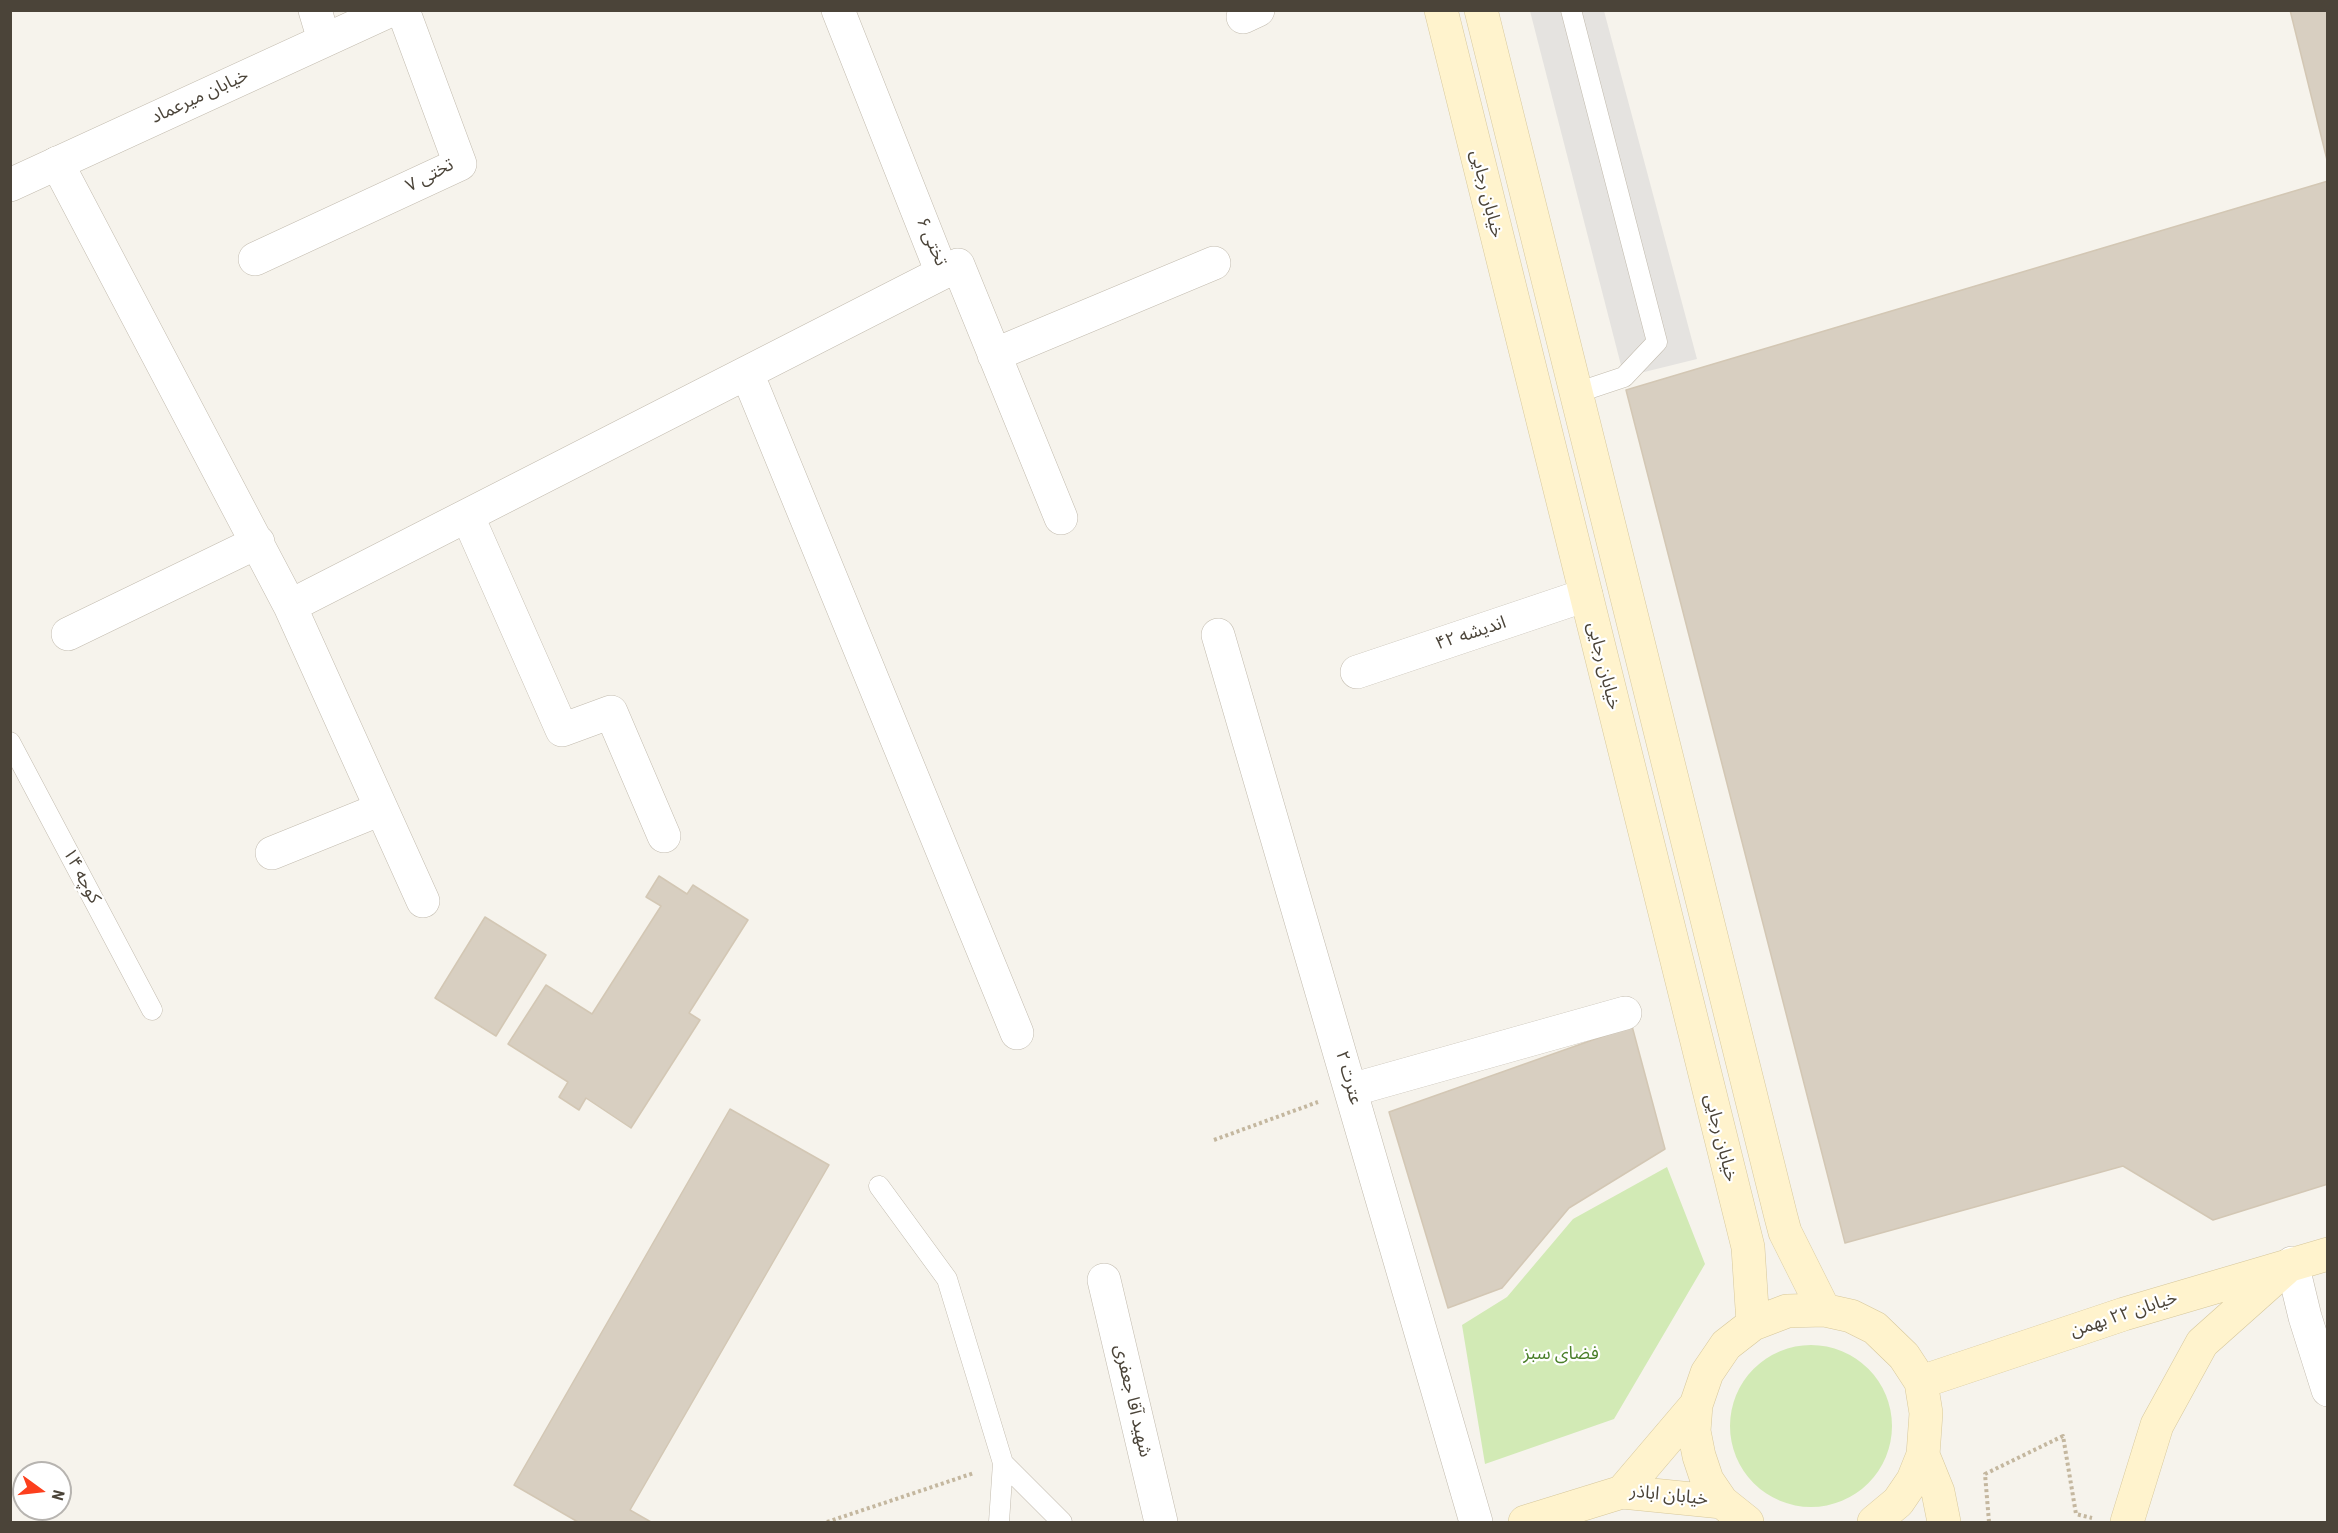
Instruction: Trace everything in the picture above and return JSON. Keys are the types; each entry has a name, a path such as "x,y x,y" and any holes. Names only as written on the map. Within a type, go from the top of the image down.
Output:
{"main road":[{"name":"خیابان رجایی","path":"1441,10 1748,1247 1753,1324"},
{"path":"1481,10 1785,1232 1824,1310"},
{"name":"خیابان ٢٢ بهمن","path":"1921,1382 2124,1314 2328,1254"},
{"path":"2127,1522 2157,1425 2202,1343 2292,1263"},
{"path":"1733,1514 1707,1480 1698,1456 1694,1431 1696,1405 1707,1373 1726,1345 1753,1324 1788,1311 1824,1310 1851,1316 1875,1328 1897,1349 1921,1382 1926,1413 1923,1455 1913,1480 1898,1502 1874,1522"},
{"name":"خیابان اباذر","path":"1696,1405 1622,1492 1733,1514"},
{"path":"1923,1455 1938,1492 1944,1522"},
{"path":"1525,1522 1622,1492"}],"street":[{"name":"خیابان میرعماد","path":"10,185 57,163 319,25 391,10"},
{"name":"تختی ۷","path":"255,259 460,164 403,10"},
{"name":"تختی ۶","path":"838,10 942,273 958,265 1061,518"},
{"path":"57,163 290,606 423,901"},
{"path":"994,355 1214,262"},
{"path":"290,606 942,273"},
{"path":"747,373 1017,1033"},
{"path":"468,517 562,730 611,712 664,836"},
{"path":"68,634 258,542"},
{"name":"اندیشه ۴۲","path":"1357,672 1586,596"},
{"name":"عترت ۲","path":"1218,635 1476,1522"},
{"path":"272,853 381,809"},
{"path":"1351,1090 1625,1013"},
{"path":"2292,1263 2305,1317 2328,1390"},
{"name":"شهید آقا جعفری","path":"1104,1280 1161,1522"}],"lane":[{"path":"1571,10 1657,342 1624,377 1576,393"},
{"name":"کوچه ۱۴","path":"10,742 152,1010"},
{"path":"879,1186 947,1279 1003,1463 999,1522"},
{"path":"1003,1463 1062,1522"}],"path":[{"path":"1214,1140 1351,1090"},
{"path":"1989,1522 1985,1474 2063,1436 2076,1514"},
{"path":"827,1522 1003,1463"}],"green space":[{"name":"فضای سبز","path":"1667,1167 1705,1264 1614,1419 1485,1464 1462,1325 1507,1297 1573,1219"},
{"path":"1811,1345 1827,1346 1842,1351 1869,1368 1886,1395 1891,1410 1891,1442 1886,1457 1869,1484 1842,1501 1827,1506 1811,1507 1795,1506 1780,1501 1753,1484 1736,1457 1731,1442 1730,1426 1731,1410 1736,1395 1753,1368 1780,1351 1795,1346"}],"shaded area":[{"path":"1530,11 1604,11 1697,359 1624,377"}],"building":[{"path":"2290,10 2328,10 2328,164"},
{"path":"2328,181 2328,1184 2213,1220 2123,1166 1845,1243 1626,390"},
{"path":"659,876 687,894 693,885 748,920 689,1013 700,1020 631,1128 586,1098 579,1110 559,1097 568,1082 508,1044 546,985 592,1014 661,906 646,897"},
{"path":"485,917 546,955 496,1036 435,998"},
{"path":"1632,1026 1665,1149 1569,1208 1502,1288 1448,1308 1389,1112"},
{"path":"730,1109 829,1165 630,1510 651,1522 578,1522 514,1485"}]}
